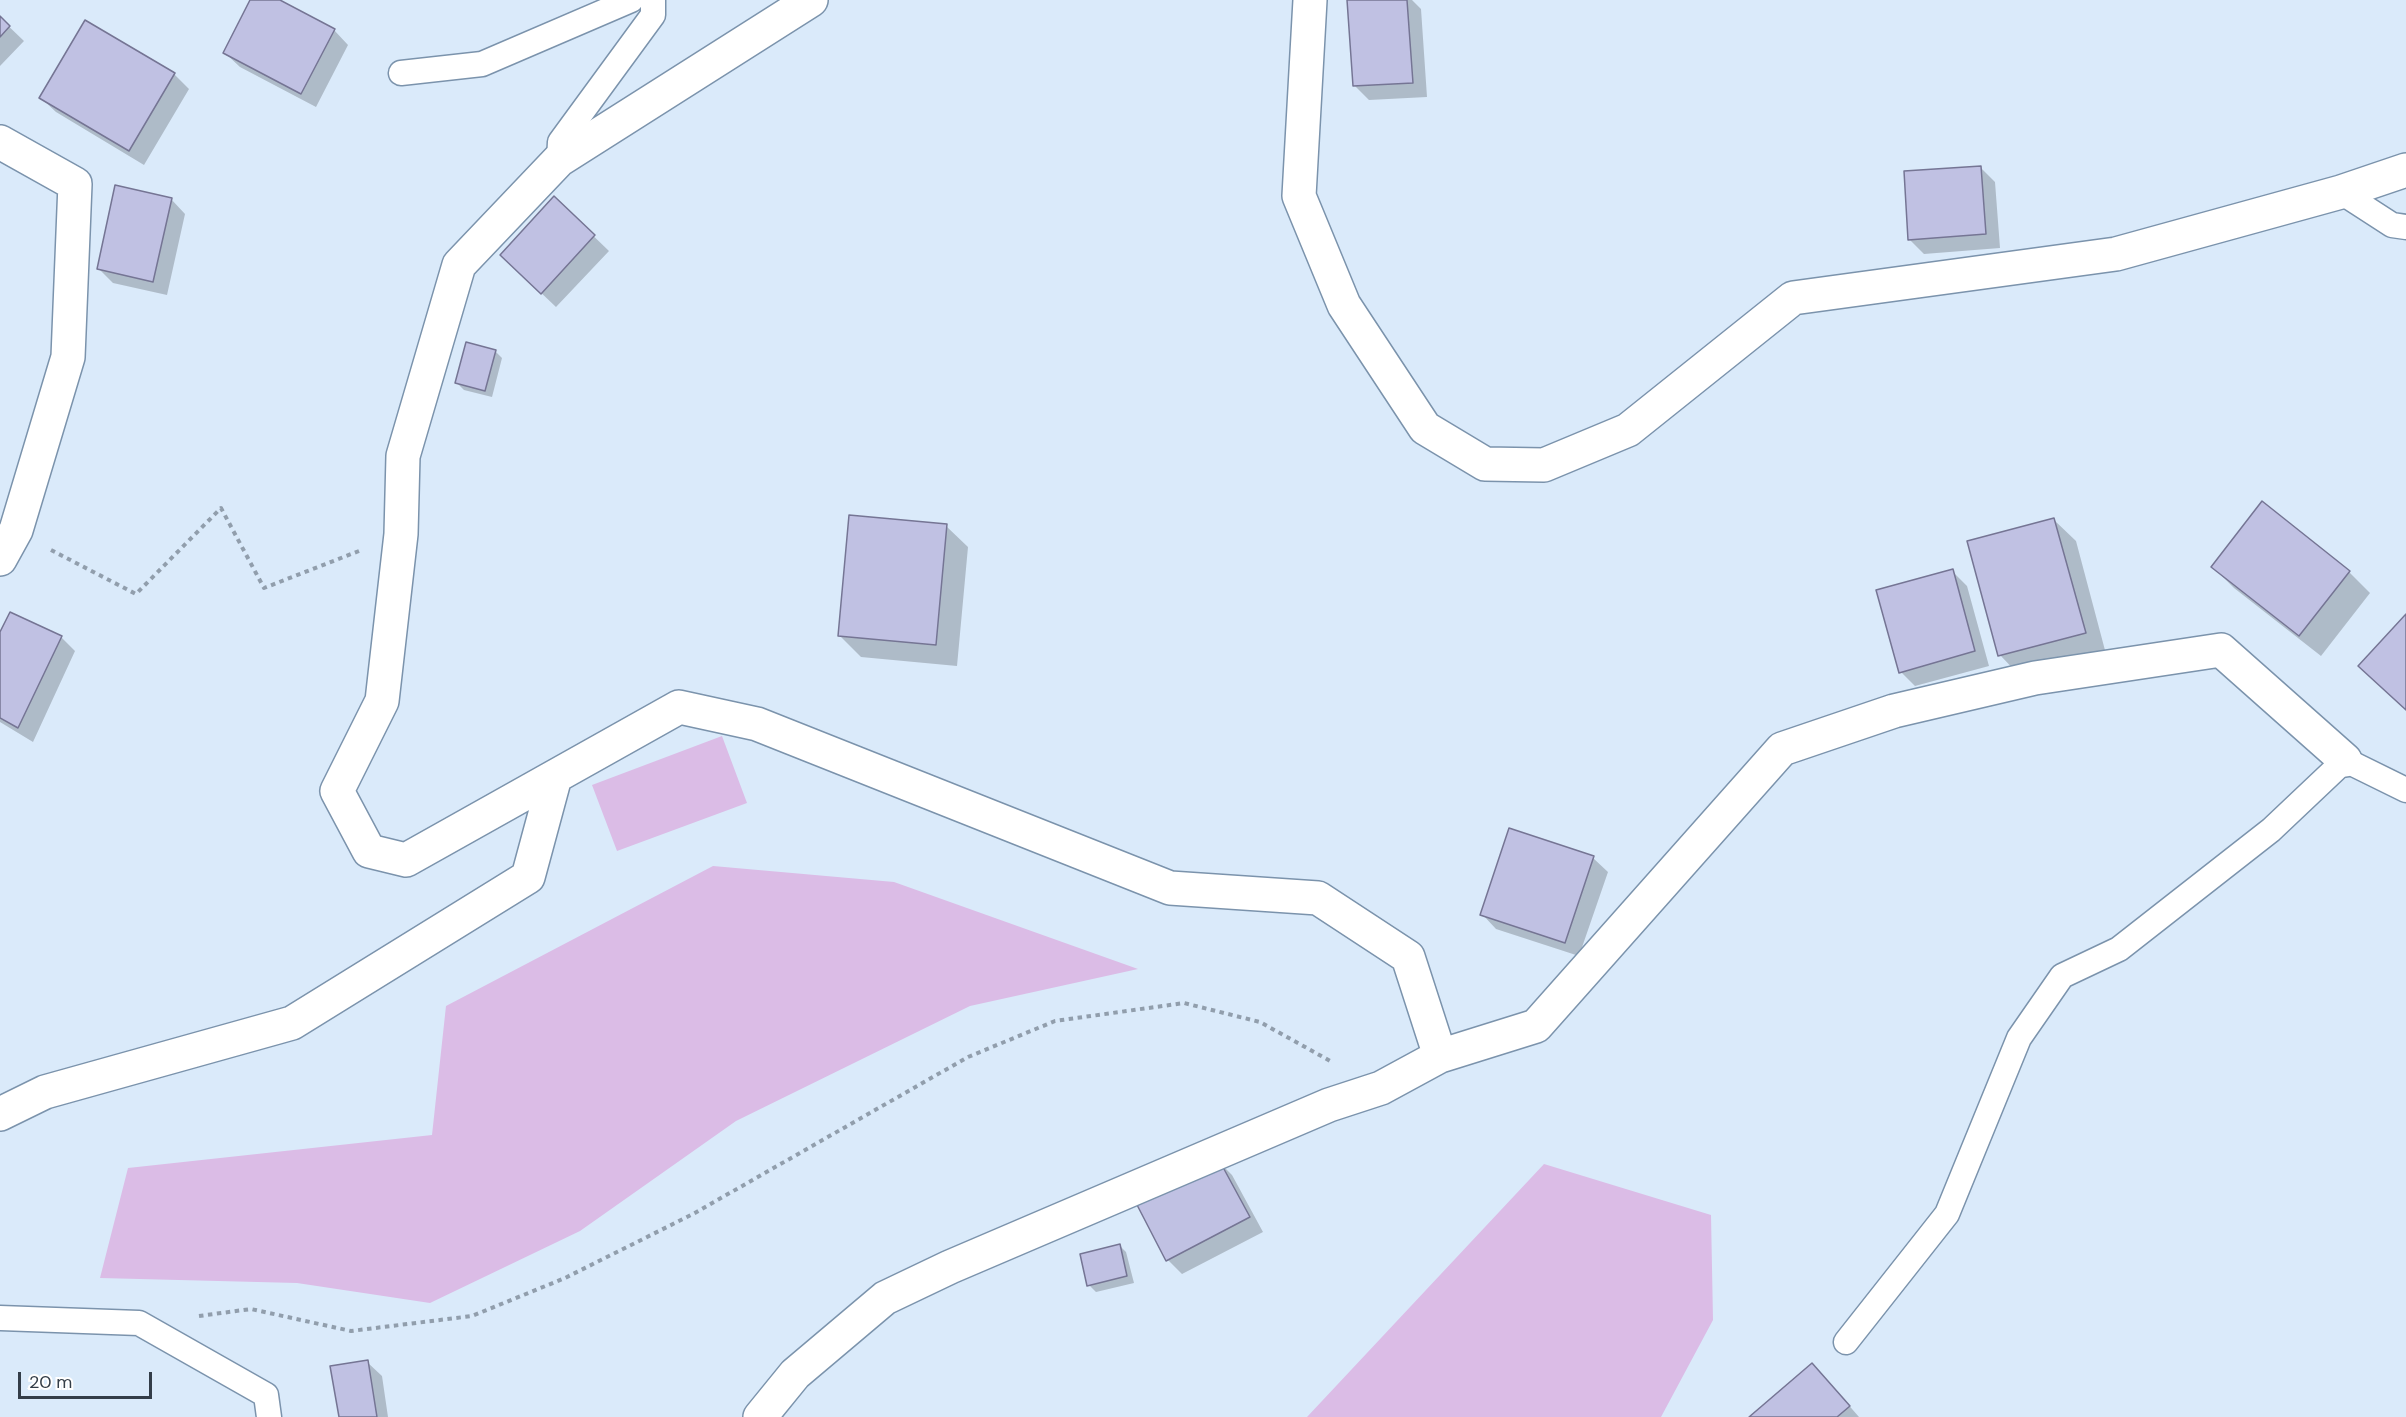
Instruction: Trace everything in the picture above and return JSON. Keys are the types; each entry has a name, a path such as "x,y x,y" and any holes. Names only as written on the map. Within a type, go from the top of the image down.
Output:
{"street":[{"path":"811,0 559,160 459,265 404,456 401,534 382,701 337,792 369,851 406,860 679,707 757,724 1170,888 1318,897 1408,957 1440,1056"},
{"path":"1310,0 1299,196 1344,305 1425,428 1485,464 1544,465 1628,430 1793,298 2116,254 2341,192 2406,170"},
{"path":"0,142 75,184 68,357 16,530 0,559"},
{"path":"760,1417 795,1374 885,1298 950,1267 1329,1105 1382,1088 1440,1056 1536,1026 1782,749 1894,711 2035,678 2221,650 2345,760"},
{"path":"0,1114 45,1092 292,1023 528,877 555,777"}],"lane":[{"path":"400,73 482,64 630,0"},
{"path":"559,160 560,142 653,15 653,0"},
{"path":"2341,192 2392,225 2406,227"},
{"path":"1846,1342 1947,1214 2019,1038 2062,975 2119,949 2271,830 2345,760 2406,790"},
{"path":"0,1318 138,1323 266,1395 269,1417"}],"path":[{"path":"16,530 136,594 221,508 264,588 401,534"},
{"path":"138,1323 251,1309 351,1331 472,1316 565,1278 693,1214 968,1057 1055,1021 1184,1003 1260,1022 1332,1061 1329,1105"}],"shaded area":[{"path":"722,736 747,803 617,851 592,785"},
{"path":"713,866 894,882 1138,969 970,1006 736,1121 580,1231 430,1303 297,1283 100,1278 128,1168 432,1135 446,1006"},
{"path":"1544,1164 1711,1215 1713,1320 1661,1417 1307,1417"}],"building":[{"path":"250,0 280,0 335,29 301,94 223,53"},
{"path":"1347,0 1407,0 1413,83 1353,86"},
{"path":"0,16 10,26 0,37"},
{"path":"85,20 175,73 129,151 39,98"},
{"path":"1981,166 1986,234 1908,240 1904,171"},
{"path":"115,185 172,198 153,282 97,269"},
{"path":"554,196 595,235 541,294 500,255"},
{"path":"466,342 496,350 485,391 455,383"},
{"path":"2262,501 2350,571 2299,636 2211,567"},
{"path":"849,515 947,524 936,645 838,636"},
{"path":"2054,518 2086,633 1998,656 1967,541"},
{"path":"1953,569 1975,651 1899,673 1876,590"},
{"path":"10,612 62,636 18,728 0,718 0,632"},
{"path":"2406,614 2406,710 2358,666"},
{"path":"1509,828 1594,856 1565,943 1480,915"},
{"path":"1218,1158 1250,1217 1166,1261 1135,1201"},
{"path":"1120,1244 1127,1276 1087,1286 1080,1254"},
{"path":"368,1360 377,1417 339,1417 330,1366"},
{"path":"1812,1363 1850,1406 1837,1417 1749,1417"}]}
